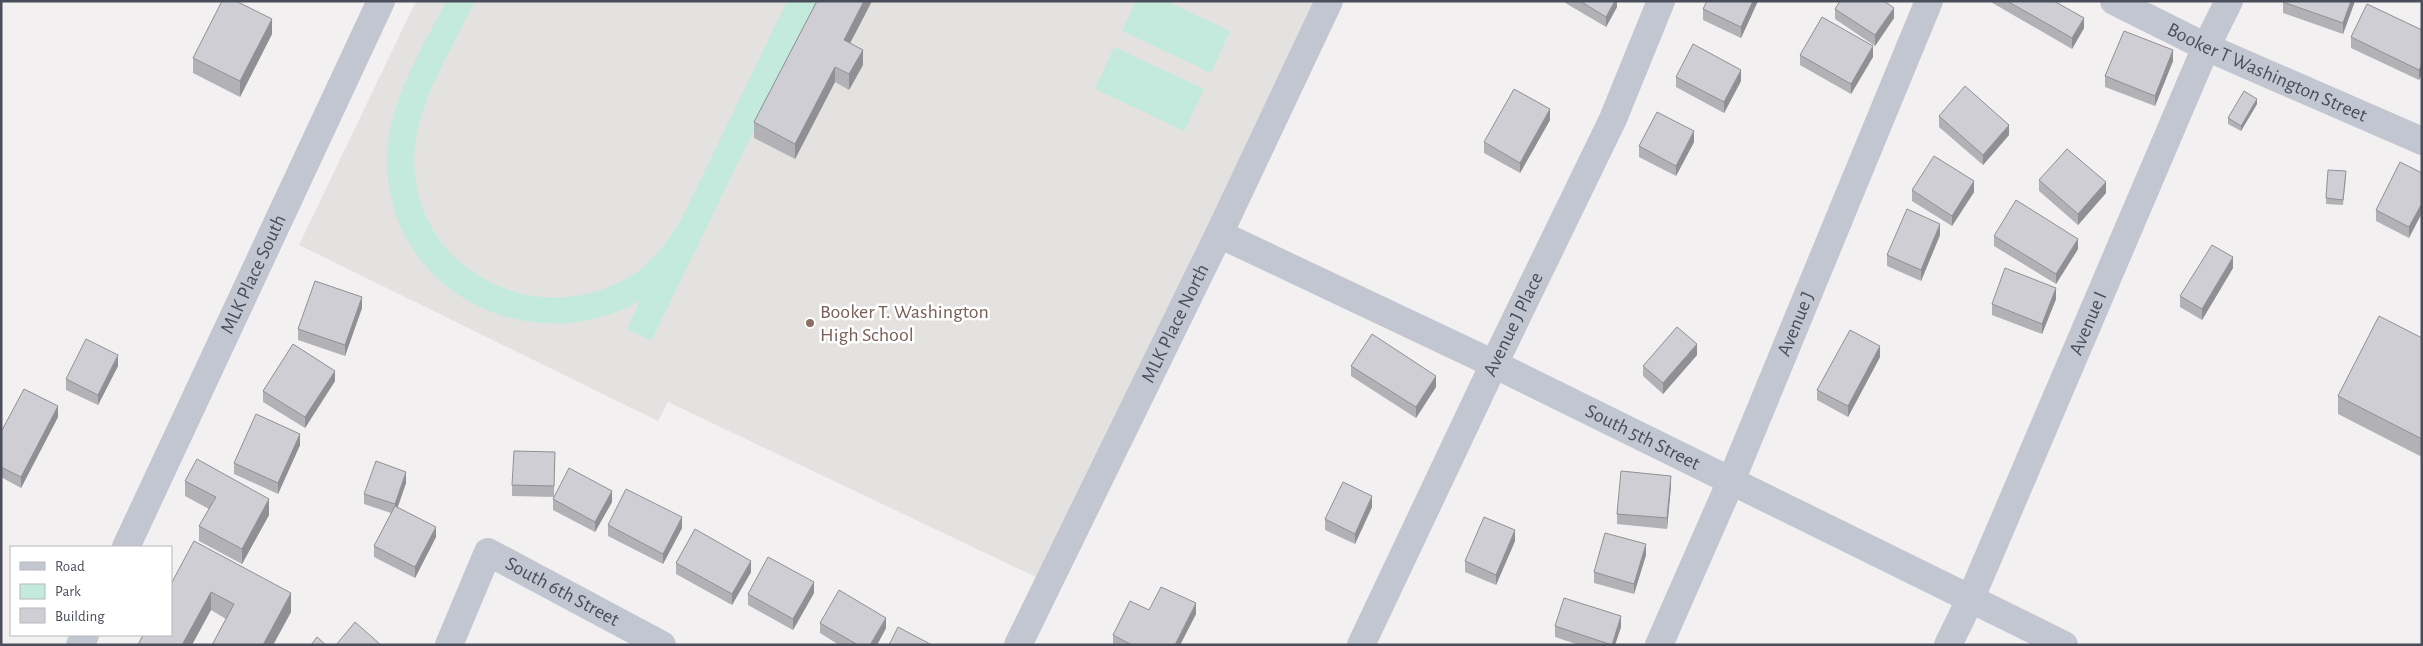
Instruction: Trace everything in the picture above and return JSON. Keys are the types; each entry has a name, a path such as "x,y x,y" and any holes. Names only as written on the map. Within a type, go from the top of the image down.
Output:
{"street":[{"name":"MLK Place North","path":"1018,645 1220,234 1329,1"},
{"name":"Avenue J Place","path":"1362,645 1494,364 1613,119 1661,1"},
{"name":"Avenue J","path":"1659,645 1731,481 1929,1"},
{"name":"Booker T Washington Street","path":"2114,1 2206,47 2422,141"},
{"name":"Avenue I","path":"1948,645 1970,600 2206,47 2229,1"},
{"name":"MLK Place South","path":"126,546 377,2"},
{"name":"South 5th Street","path":"1220,234 1494,364 2064,645"},
{"name":"South 6th Street","path":"449,645 488,552 662,645"}],"shaded area":[{"name":"Booker T. Washington High School","path":"416,1 1314,1 1040,579 668,402 658,421 299,245"}],"green space":[{"path":"446,1 475,1 436,78 421,118 414,159 420,200 436,234 460,262 491,283 526,295 563,297 601,290 637,272 656,254 681,220 787,1 817,1 651,341 627,329 640,301 597,318 554,324 511,318 472,303 437,278 410,246 393,206 387,159 389,138 393,117 408,77"},
{"path":"1136,1 1166,1 1230,31 1211,73 1122,31"},
{"path":"1114,47 1204,89 1184,131 1095,89"}],"building":[{"path":"222,1 236,1 272,19 240,81 193,58"},
{"path":"817,1 864,1 844,40 863,50 849,74 835,67 795,144 754,122"},
{"path":"1580,1 1615,1 1606,17"},
{"path":"1707,1 1753,1 1741,27 1703,9"},
{"path":"1840,1 1884,1 1894,8 1875,35 1835,9"},
{"path":"2007,1 2054,1 2084,18 2072,38"},
{"path":"2283,1 2351,1 2343,23"},
{"path":"2367,4 2422,30 2422,64 2419,70 2351,37"},
{"path":"1822,17 1873,46 1851,84 1800,55"},
{"path":"2124,31 2173,50 2155,96 2105,76"},
{"path":"1693,44 1741,70 1724,102 1676,77"},
{"path":"1965,86 2009,125 1983,155 1939,116"},
{"path":"1514,89 1550,109 1520,163 1484,142"},
{"path":"2244,91 2257,99 2241,126 2228,118"},
{"path":"1657,112 1694,131 1676,166 1639,146"},
{"path":"2067,149 2106,182 2078,214 2039,180"},
{"path":"1934,156 1974,181 1952,216 1912,190"},
{"path":"2400,162 2422,173 2422,203 2409,227 2376,210"},
{"path":"2328,170 2346,171 2343,200 2326,198"},
{"path":"2016,200 2078,239 2056,274 1994,236"},
{"path":"1907,209 1940,224 1921,270 1887,255"},
{"path":"2212,245 2233,257 2202,309 2180,296"},
{"path":"2005,268 2056,288 2042,324 1992,304"},
{"path":"315,281 362,297 345,345 298,329"},
{"path":"2379,316 2422,338 2422,439 2338,396"},
{"path":"1677,327 1697,344 1663,383 1643,366"},
{"path":"1850,330 1880,346 1848,406 1817,390"},
{"path":"1372,334 1436,376 1416,407 1351,366"},
{"path":"86,339 118,355 98,395 66,379"},
{"path":"293,344 335,371 305,417 263,391"},
{"path":"24,389 58,406 21,477 1,467 1,432"},
{"path":"256,414 300,434 278,483 234,463"},
{"path":"514,451 555,452 554,486 512,485"},
{"path":"197,459 269,499 242,549 199,526 216,497 185,481"},
{"path":"376,461 406,472 395,504 364,494"},
{"path":"569,468 612,491 595,522 553,499"},
{"path":"1621,471 1671,476 1667,518 1617,514"},
{"path":"1343,482 1372,496 1355,534 1325,519"},
{"path":"626,489 682,517 663,554 608,525"},
{"path":"395,506 436,527 415,567 374,546"},
{"path":"1484,517 1515,530 1496,575 1465,561"},
{"path":"695,529 751,561 732,594 676,563"},
{"path":"1605,533 1646,544 1634,584 1594,572"},
{"path":"194,541 291,593 263,645 212,645 234,604 211,592 182,645 138,645 142,636 172,636 172,582"},
{"path":"768,557 814,582 793,619 748,594"},
{"path":"1161,587 1196,603 1175,645 1132,645 1113,635 1130,601 1149,610"},
{"path":"839,590 886,618 870,645 858,645 820,623"},
{"path":"1564,598 1621,616 1612,645 1555,626"},
{"path":"355,622 381,645 336,645"},
{"path":"898,627 932,645 889,645"},
{"path":"317,637 326,645 311,645"}],"place":[{"name":"Booker T. Washington High School","path":"810,323"}]}
